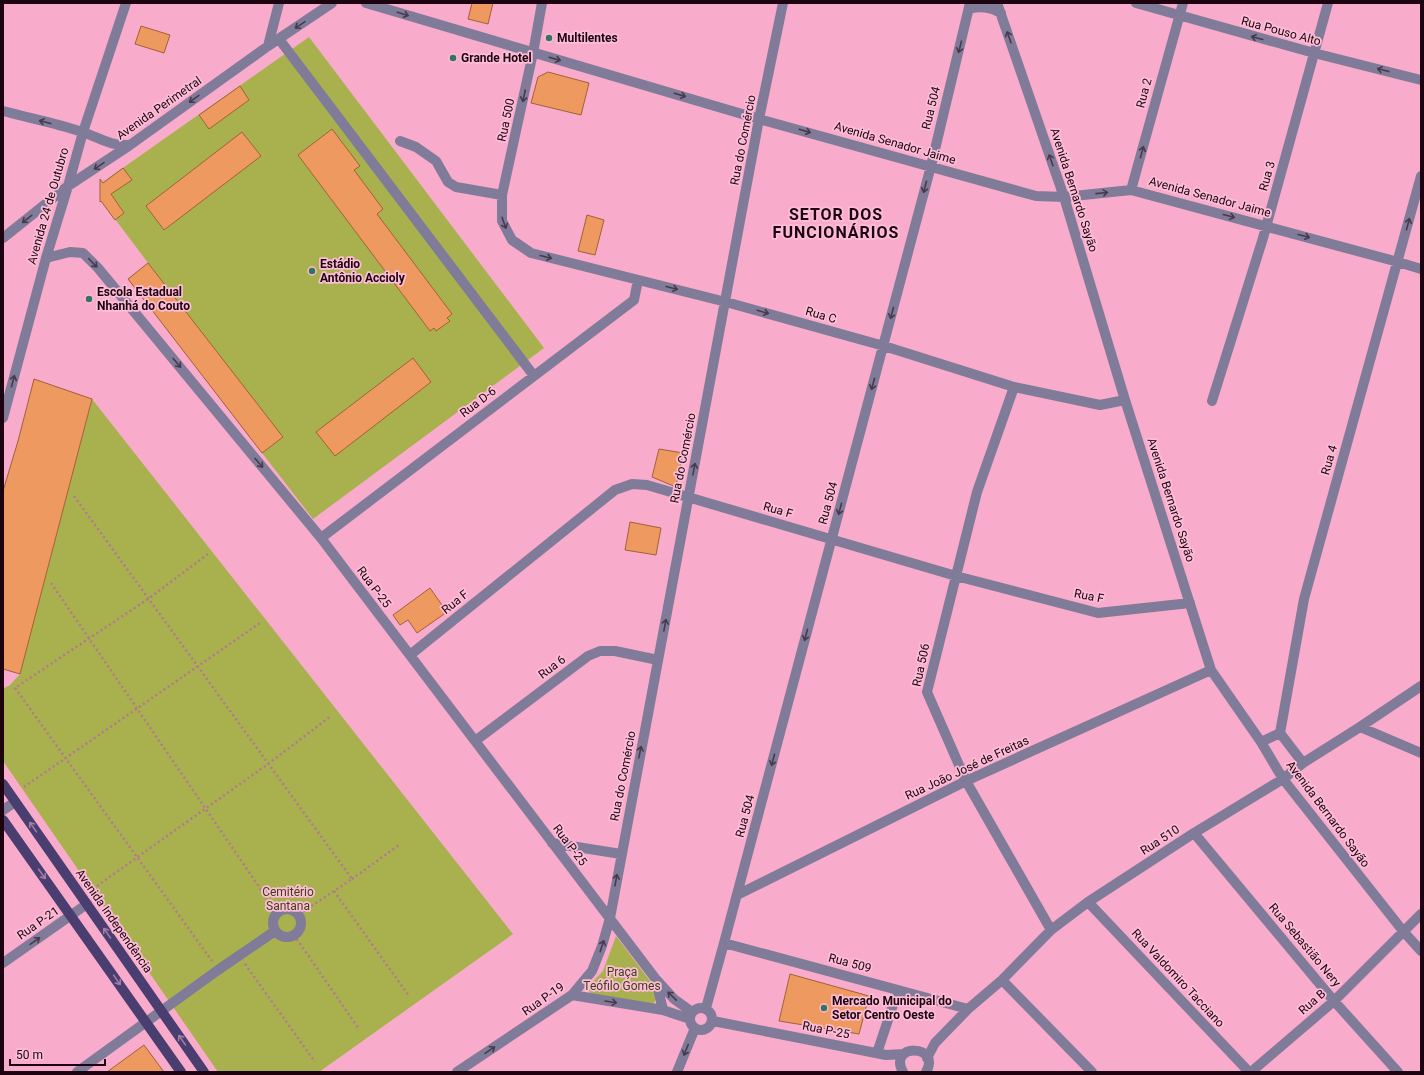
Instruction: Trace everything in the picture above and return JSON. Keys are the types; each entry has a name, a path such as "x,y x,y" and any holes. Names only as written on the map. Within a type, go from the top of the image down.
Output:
{"main road":[{"name":"Avenida Independência","path":"3,784 204,1072"},
{"path":"3,820 181,1072"}],"street":[{"name":"Avenida 24 de Outubro","path":"3,418 46,258 83,132 126,3"},
{"path":"268,46 279,3"},
{"name":"Avenida Perimetral","path":"3,238 68,186 130,145 268,46 332,3"},
{"name":"Avenida Senador Jaime","path":"366,3 759,119 1036,196 1064,197 1131,190 1421,269"},
{"name":"Rua 500","path":"512,240 502,221 502,195 533,53 542,3"},
{"name":"Rua do Comércio","path":"610,918 759,119 783,3"},
{"name":"Rua Pouso Alto","path":"1136,3 1314,53 1421,80"},
{"name":"Rua 2","path":"1131,190 1183,3"},
{"name":"Rua 3","path":"1212,401 1266,226 1328,3"},
{"path":"970,6 994,9 999,8"},
{"name":"Rua 504","path":"706,1008 884,346 931,166 970,6"},
{"name":"Avenida Bernardo Sayão","path":"999,8 1064,197 1125,400 1211,670 1261,742 1283,779 1403,931 1421,951"},
{"path":"279,39 534,376"},
{"path":"3,112 83,132 107,143 130,145"},
{"path":"400,141 416,147 436,161 448,182 456,187 502,195"},
{"name":"Rua 4","path":"1280,733 1304,599 1421,176"},
{"name":"Rua C","path":"512,240 531,253 726,302 884,346 1014,387 1100,406 1125,400"},
{"name":"Rua P-25","path":"46,258 70,252 83,253 98,268 321,538 655,978 692,1020"},
{"name":"Rua D-6","path":"321,538 634,300 638,280"},
{"name":"Rua 506","path":"1014,387 977,492 927,692 966,781 1051,930"},
{"name":"Rua F","path":"410,655 615,490 632,484 647,485 956,576 1098,613 1190,603"},
{"name":"Rua 6","path":"475,741 588,656 600,651 615,651 658,660"},
{"name":"Rua João José de Freitas","path":"737,895 966,781 1211,670"},
{"name":"Rua 510","path":"904,1054 912,1050 919,1050 935,1043 968,1009 1002,980 1051,930 1088,902 1194,833 1283,779 1303,763 1421,686"},
{"path":"1360,727 1421,753"},
{"path":"1261,742 1280,733 1303,763"},
{"path":"3,810 15,802"},
{"name":"Rua Sebastião Nery","path":"1194,833 1334,1000 1398,1072"},
{"path":"552,843 621,854"},
{"name":"Rua Valdomiro Tacciano","path":"1088,902 1250,1072"},
{"name":"Rua P-21","path":"3,963 87,904"},
{"path":"281,910 291,910 298,916 300,920 300,928 294,935 290,937 282,936 275,931 273,921 277,913 281,910"},
{"name":"Rua B","path":"1250,1072 1334,1000 1421,914"},
{"name":"Rua P-19","path":"457,1072 572,995 592,971 602,946 610,918"},
{"path":"76,1072 275,931"},
{"name":"Rua 509","path":"724,943 968,1009"},
{"name":"Rua P-25","path":"655,978 663,1010"},
{"path":"1002,980 1092,1072"},
{"path":"882,1054 898,990"},
{"path":"572,995 663,1010 692,1020 701,1030 710,1027 713,1021 711,1012 706,1008 700,1007 692,1020 677,1072"},
{"name":"Rua P-25","path":"713,1021 882,1054 904,1054"},
{"name":"Rua 510","path":"928,1067 935,1043"},
{"path":"919,1050 924,1054 928,1067"},
{"name":"Rua P-25","path":"882,1054 902,1070"},
{"path":"902,1070 901,1059 904,1054"}],"path":[{"path":"74,496 352,879"},
{"path":"208,554 148,599 15,688 218,970"},
{"path":"51,583 277,913"},
{"path":"24,787 260,623"},
{"path":"97,886 268,764 330,716"},
{"path":"298,916 399,845"},
{"path":"334,891 409,996"},
{"path":"294,935 359,1029"},
{"path":"238,956 315,1062"}],"green space":[{"name":"Estádio Antônio Accioly","path":"309,37 544,348 313,519 128,279 148,263 100,199 100,184"},
{"name":"Cemitério Santana","path":"92,399 513,934 319,1072 218,1072 3,761 3,689 10,685 20,674"},
{"name":"Praça Teófilo Gomes","path":"616,936 656,989 656,999 653,1005 590,993 588,987 603,971"}],"building":[{"path":"472,3 493,3 488,24 468,19"},
{"path":"141,26 170,35 164,53 135,44"},
{"path":"548,72 589,83 581,115 531,103 538,77"},
{"path":"240,86 249,100 209,129 199,115"},
{"path":"332,129 360,166 354,170 383,209 377,214 452,314 447,318 450,321 436,331 434,328 430,331 298,155"},
{"path":"242,132 261,156 164,230 146,206"},
{"path":"123,168 132,180 111,194 124,213 115,220 101,201 100,202 100,179 103,183"},
{"path":"587,215 604,220 595,255 578,251"},
{"path":"148,263 283,437 262,453 128,279"},
{"path":"413,358 431,382 335,456 316,432"},
{"path":"34,379 92,399 20,674 3,669 3,491"},
{"path":"659,449 683,453 676,487 652,477"},
{"path":"630,522 661,528 656,555 625,550"},
{"path":"430,588 447,612 417,633 408,620 400,625 393,615"},
{"name":"Mercado Municipal do Setor Centro Oeste","path":"790,974 869,996 859,1034 779,1021"},
{"path":"144,1045 164,1072 107,1072"}],"place":[{"name":"Multilentes","path":"549,38"},
{"name":"Grande Hotel","path":"453,58"},
{"name":"Estádio Antônio Accioly","path":"312,271"},
{"name":"Escola Estadual Nhanhá do Couto","path":"89,299"},
{"name":"Mercado Municipal do Setor Centro Oeste","path":"824,1008"}],"district":[{"name":"SETOR DOS FUNCIONÁRIOS","path":"836,223"}]}
